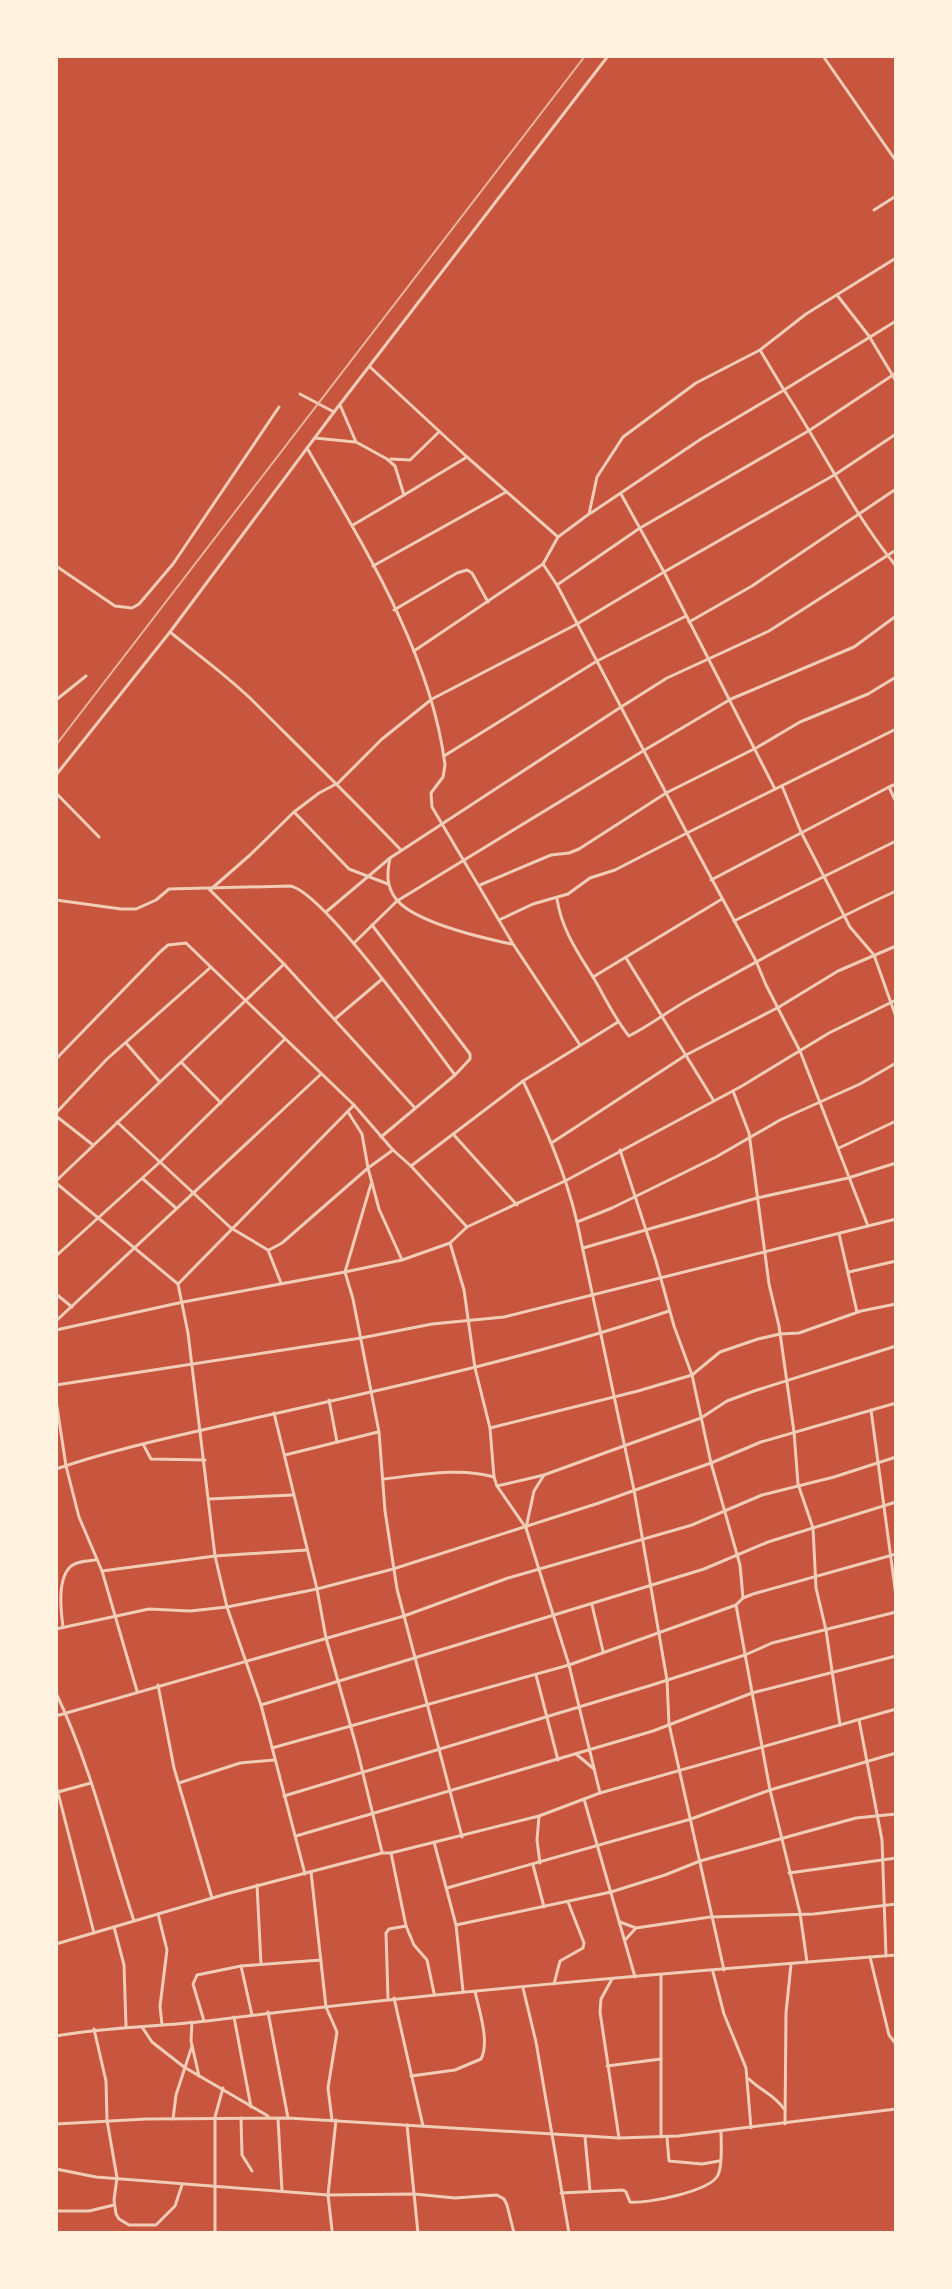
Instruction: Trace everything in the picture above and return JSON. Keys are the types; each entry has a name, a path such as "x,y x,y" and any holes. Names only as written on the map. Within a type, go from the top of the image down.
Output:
{"street":[{"path":"56,775 170,632 334,412 608,56"},
{"path":"823,56 896,161"},
{"path":"874,210 896,196"},
{"path":"589,514 597,477 623,437 696,383 760,350 806,314 896,258"},
{"path":"837,295 869,336 896,381"},
{"path":"414,651 543,564 558,537 589,514 701,439 896,321"},
{"path":"760,350 859,515 896,566"},
{"path":"369,367 558,537"},
{"path":"557,585 640,528 810,430 894,374"},
{"path":"300,394 334,412"},
{"path":"340,405 356,442"},
{"path":"57,569 115,606 132,608 139,604 173,564 279,407"},
{"path":"387,459 410,460 440,431"},
{"path":"210,890 294,812 338,783 382,739 432,699 577,624 836,474 896,434"},
{"path":"315,438 356,442 387,459 395,466 404,495"},
{"path":"307,448 352,526 394,610 432,699 445,771 430,798 513,944 580,1045"},
{"path":"352,526 467,457"},
{"path":"689,622 752,586 896,489"},
{"path":"372,566 506,492"},
{"path":"621,494 731,699 775,789"},
{"path":"326,912 365,876 401,850 621,707 667,678 769,631 896,550"},
{"path":"543,564 557,585 779,1007 800,1051 868,1226"},
{"path":"394,610 467,570 472,573 488,602"},
{"path":"444,756 597,661 686,616"},
{"path":"354,943 397,901 643,751 731,699 854,647 896,616"},
{"path":"170,632 250,698 302,752 338,783 401,850"},
{"path":"56,700 86,676"},
{"path":"480,885 551,855 579,849 666,793 800,722 868,694 896,677"},
{"path":"499,920 533,904 568,894 590,878 615,870 896,729"},
{"path":"711,880 896,784"},
{"path":"782,786 801,832 844,915 855,934 874,955 894,1001 896,1017"},
{"path":"889,787 896,802"},
{"path":"56,793 99,837"},
{"path":"294,812 347,868 388,884"},
{"path":"734,921 896,841"},
{"path":"390,858 388,884 397,901 430,920 467,934 513,944"},
{"path":"56,900 136,909 156,900 169,889 293,886 326,912 354,943 455,1075"},
{"path":"210,890 284,964 415,1108"},
{"path":"556,897 563,924 577,953 629,1036 756,961 896,891"},
{"path":"593,977 722,899"},
{"path":"372,925 471,1055 455,1075 381,1137"},
{"path":"56,1059 168,945 186,943 354,1105 467,1227"},
{"path":"553,1142 686,1055 779,1007 838,971 896,946"},
{"path":"626,958 714,1101"},
{"path":"284,964 56,1182 178,1284 192,1363 215,1556 227,1607 261,1705 305,1874"},
{"path":"93,1145 56,1114 126,1043 211,967"},
{"path":"334,1020 381,980"},
{"path":"56,1330 402,1260 450,1243 467,1227 567,1180 733,1091 829,1033 894,1001"},
{"path":"411,1166 523,1081 618,1022"},
{"path":"56,1256 143,1179 285,1039"},
{"path":"126,1043 159,1081"},
{"path":"181,1062 221,1103"},
{"path":"577,1222 593,1213 612,1208 896,1063"},
{"path":"56,1321 321,1074"},
{"path":"523,1081 553,1142 567,1180 577,1222 634,1490 667,1680 669,1724 724,1970"},
{"path":"733,1091 750,1138 794,1432 798,1484 813,1528 815,1576 840,1725"},
{"path":"178,1284 354,1105"},
{"path":"348,1112 366,1143 371,1184 402,1260"},
{"path":"839,1148 896,1121"},
{"path":"117,1122 231,1228 268,1250 281,1283"},
{"path":"453,1134 517,1205"},
{"path":"268,1250 282,1243 393,1150"},
{"path":"620,1150 669,1311 692,1375 711,1463 740,1565 743,1598"},
{"path":"582,1248 757,1198 848,1178 896,1163"},
{"path":"143,1179 178,1209"},
{"path":"371,1184 345,1272 379,1432 393,1569 462,1837"},
{"path":"56,1385 469,1319 504,1317 896,1219"},
{"path":"839,1234 857,1312"},
{"path":"450,1243 464,1290 475,1368 490,1428 494,1477 526,1528 541,1569 569,1665 600,1793"},
{"path":"848,1272 896,1261"},
{"path":"56,1294 72,1307"},
{"path":"490,1428 692,1375 720,1352 780,1334 799,1333 857,1312 896,1304"},
{"path":"56,1469 143,1443 475,1368 600,1334 669,1311"},
{"path":"497,1486 544,1475 701,1418 727,1401 896,1346"},
{"path":"56,1400 66,1466 79,1517 102,1571 137,1691"},
{"path":"329,1400 337,1442"},
{"path":"56,1629 149,1609 190,1611 227,1607 317,1589 393,1569 526,1528 711,1463 761,1442 896,1403"},
{"path":"871,1410 896,1596"},
{"path":"274,1413 326,1638 382,1853"},
{"path":"285,1455 379,1432"},
{"path":"143,1443 151,1459 205,1460"},
{"path":"56,1716 404,1616 462,1593 692,1525 762,1495 896,1457"},
{"path":"384,1479 480,1473 494,1477"},
{"path":"526,1528 531,1499 544,1475"},
{"path":"209,1499 294,1495"},
{"path":"261,1705 650,1586 736,1558 768,1542 896,1502"},
{"path":"102,1571 215,1556 307,1550"},
{"path":"272,1748 569,1665 736,1605 743,1598 896,1554"},
{"path":"63,1627 62,1596 67,1571 77,1563 96,1560"},
{"path":"591,1604 603,1651"},
{"path":"736,1605 770,1790 800,1913 807,1962"},
{"path":"284,1796 667,1680 772,1643 896,1612"},
{"path":"296,1836 558,1760 752,1693 896,1656"},
{"path":"536,1673 558,1760"},
{"path":"158,1685 179,1783 212,1898"},
{"path":"56,1693 91,1783 134,1921"},
{"path":"56,1944 257,1885 539,1816 600,1793 896,1709"},
{"path":"859,1720 883,1859 886,1956"},
{"path":"447,1888 691,1819 770,1790 896,1753"},
{"path":"576,1754 595,1770"},
{"path":"179,1783 240,1763 274,1760"},
{"path":"58,1792 91,1783"},
{"path":"56,1785 94,1933"},
{"path":"584,1798 635,1977"},
{"path":"456,1925 611,1892 700,1861 856,1818 896,1814"},
{"path":"56,1815 64,1820"},
{"path":"539,1816 537,1840 540,1863"},
{"path":"434,1842 456,1925 463,1992"},
{"path":"391,1853 406,1926 414,1945 427,1960 434,1993"},
{"path":"788,1873 896,1858"},
{"path":"533,1865 544,1907"},
{"path":"311,1872 326,2007 337,2032 328,2088 334,2120 328,2195 332,2230"},
{"path":"257,1885 261,1964"},
{"path":"554,1984 560,1961 578,1951 584,1943 568,1902"},
{"path":"620,1922 636,1928 710,1917 814,1914 896,1904"},
{"path":"158,1914 167,1950 160,2006 162,2026"},
{"path":"114,1926 124,1965 126,2026"},
{"path":"388,1998 386,1933 389,1929 406,1926"},
{"path":"625,1940 636,1928"},
{"path":"56,2036 94,2029 162,2026 434,1993 896,1955"},
{"path":"870,1957 889,2035 896,2044"},
{"path":"204,2021 194,1978 208,1971 241,1966 321,1960"},
{"path":"785,2124 786,2013 791,1964"},
{"path":"241,1966 252,2015"},
{"path":"713,1972 724,2014 749,2079 751,2128"},
{"path":"661,1975 661,2137"},
{"path":"612,1979 600,2004 619,2138"},
{"path":"523,1988 536,2042 569,2233"},
{"path":"411,2076 458,2070 481,2059 484,2041 475,1991"},
{"path":"394,1998 423,2126"},
{"path":"268,2012 288,2118"},
{"path":"234,2017 251,2107"},
{"path":"192,2022 192,2046 199,2076"},
{"path":"141,2026 152,2042 184,2067 271,2118"},
{"path":"94,2029 106,2081 107,2120 117,2178 114,2205 119,2219 129,2225 156,2225 175,2206 182,2185"},
{"path":"173,2119 184,2067 192,2046"},
{"path":"607,2066 661,2059"},
{"path":"749,2079 762,2091 776,2097 785,2110"},
{"path":"215,2233 215,2117 223,2088"},
{"path":"56,2124 215,2117 288,2118 619,2138 667,2137 896,2109"},
{"path":"241,2118 242,2155 252,2171"},
{"path":"278,2118 282,2191"},
{"path":"407,2125 418,2233"},
{"path":"561,2193 625,2190 633,2202 663,2200 715,2179 721,2131"},
{"path":"585,2137 590,2191"},
{"path":"667,2137 668,2160 702,2164 719,2161"},
{"path":"56,2169 96,2177 328,2195 501,2197 507,2205 514,2233"},
{"path":"56,2211 89,2211 114,2205"}],"railway":[{"path":"56,745 585,56"}]}
